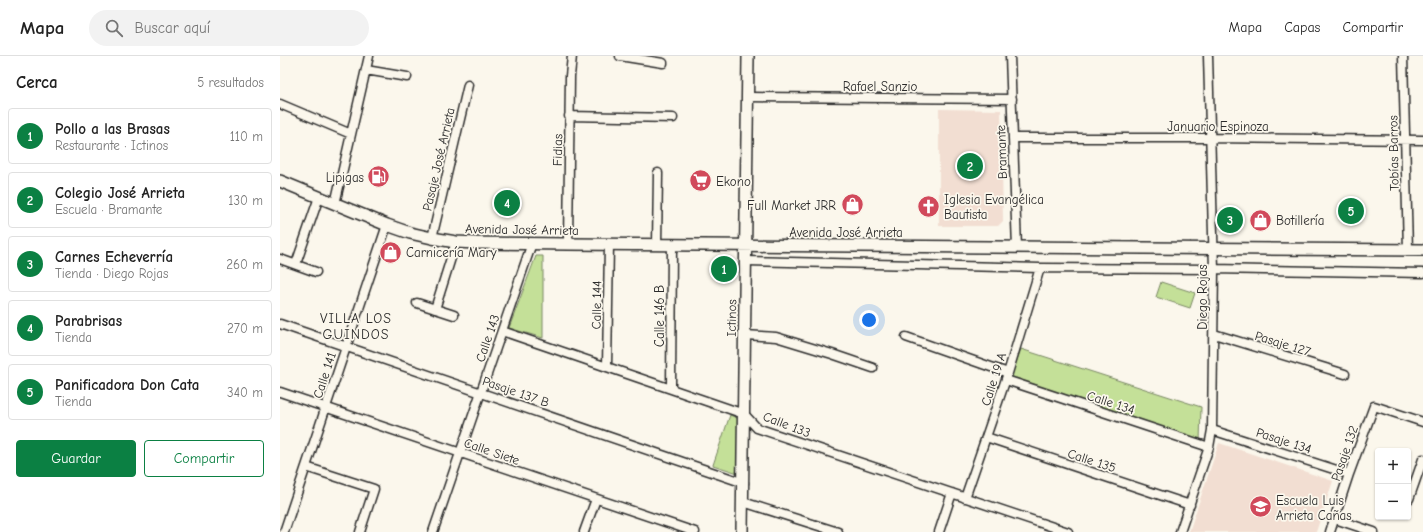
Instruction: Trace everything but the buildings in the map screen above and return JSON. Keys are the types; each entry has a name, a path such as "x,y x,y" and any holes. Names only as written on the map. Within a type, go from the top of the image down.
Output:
{"main road":[{"name":"Ictinos","path":"742,532 744,502 748,56"},
{"name":"Avenida José Arrieta","path":"280,181 410,233 456,242 1016,248 1423,250"}],"street":[{"path":"335,204 369,56"},
{"name":"Fidias","path":"568,244 569,116 572,56"},
{"path":"620,56 645,58 663,63"},
{"name":"Bramante","path":"1010,56 1016,248"},
{"name":"Diego Rojas","path":"1180,532 1209,447 1212,430 1214,249 1208,56"},
{"name":"Tobías Barros","path":"1403,56 1408,250"},
{"path":"366,70 407,77"},
{"name":"Pasaje José Arrieta","path":"432,238 468,85"},
{"name":"Rafael Sanzio","path":"748,97 1012,99"},
{"path":"280,104 351,134"},
{"path":"569,116 673,118"},
{"name":"Januario Espinoza","path":"1013,138 1423,140"},
{"path":"657,245 658,173"},
{"path":"296,264 319,197"},
{"name":"Calle 141","path":"284,532 387,225"},
{"path":"435,309 456,242"},
{"name":"Calle 143","path":"433,532 532,243"},
{"name":"Calle 144","path":"607,366 609,244"},
{"name":"Calle 146 B","path":"671,388 672,245"},
{"path":"280,259 316,272"},
{"path":"746,261 1040,268 1214,269 1423,273"},
{"name":"Calle 19 A","path":"965,498 1007,377 1040,268"},
{"path":"417,303 454,315"},
{"name":"Pasaje 137 B","path":"280,324 744,483"},
{"name":"Calle 133","path":"502,331 744,414 757,428 1068,532"},
{"name":"Pasaje 127","path":"1214,334 1345,374"},
{"path":"745,335 776,337 873,368"},
{"name":"Calle 134","path":"906,337 1007,377 1209,447"},
{"name":"Calle Siete","path":"280,392 696,532"},
{"name":"Pasaje 132","path":"1330,532 1374,406 1423,422"},
{"name":"Pasaje 134","path":"1212,430 1349,474"},
{"name":"Calle 135","path":"986,437 1190,505"},
{"path":"1411,494 1423,459"},
{"path":"306,467 374,489 360,532"},
{"path":"939,532 952,493"},
{"path":"584,532 596,499"},
{"path":"744,502 838,532"},
{"path":"1334,519 1374,532"}],"shaded area":[{"path":"939,109 1001,110 1003,221 998,226 939,226"},
{"name":"Escuela Luis Arrieta Cañas","path":"1219,443 1333,481 1316,532 1189,532"}],"green space":[{"path":"536,256 543,256 543,338 509,328"},
{"path":"1161,282 1195,293 1190,308 1156,297"},
{"path":"1021,349 1201,407 1200,442 1010,379"},
{"path":"730,415 739,419 741,474 713,465"}],"place":[{"name":"Colegio José Arrieta","path":"970,166"},
{"name":"Lipigas","path":"379,177"},
{"name":"Ekono","path":"700,181"},
{"name":"Parabrisas","path":"507,203"},
{"name":"Full Market JRR","path":"852,205"},
{"name":"Iglesia Evangélica Bautista","path":"928,206"},
{"name":"Panificadora Don Cata","path":"1351,211"},
{"name":"Carnes Echeverría","path":"1230,220"},
{"name":"Botillería","path":"1260,220"},
{"name":"Carnicería Mary","path":"390,252"},
{"name":"Pollo a las Brasas","path":"724,269"},
{"name":"Escuela Luis Arrieta Cañas","path":"1261,507"}],"district":[{"name":"VILLA LOS GUINDOS","path":"356,326"}]}
